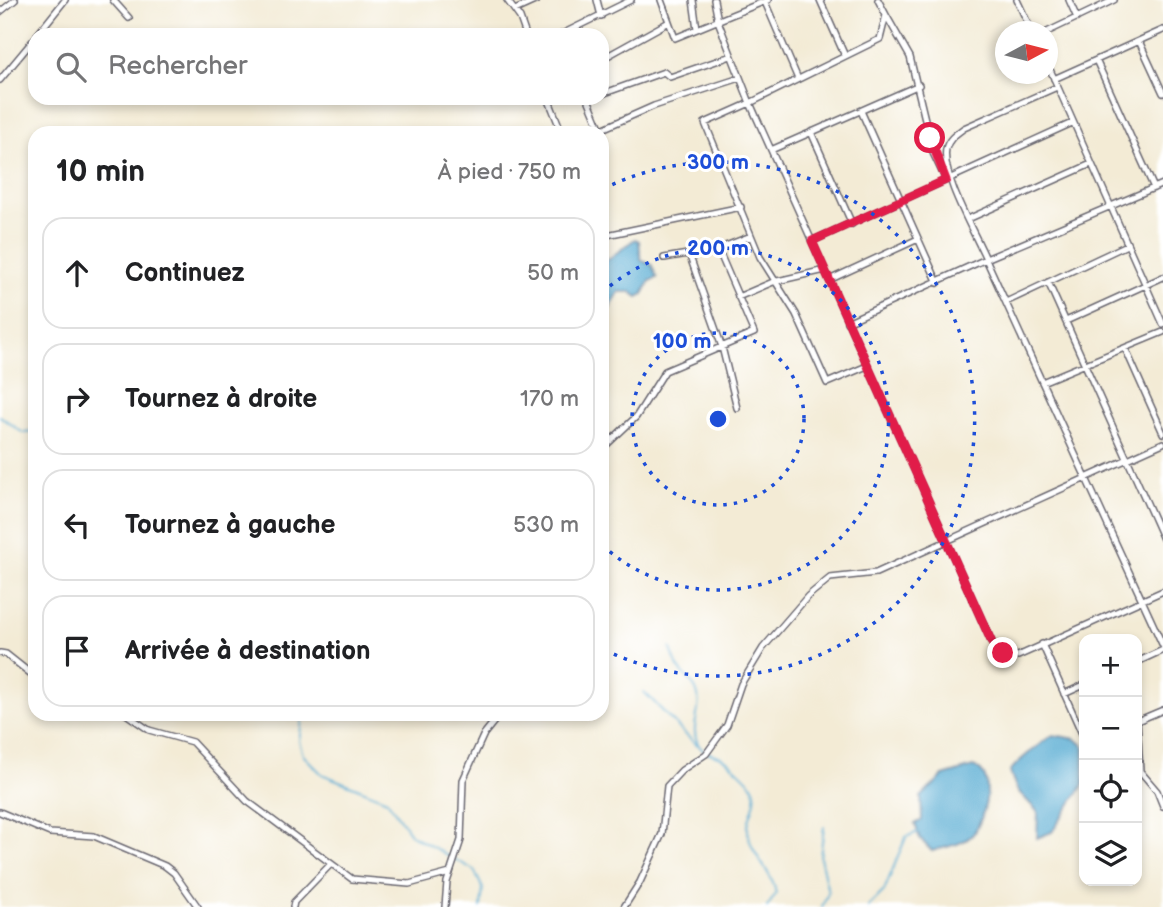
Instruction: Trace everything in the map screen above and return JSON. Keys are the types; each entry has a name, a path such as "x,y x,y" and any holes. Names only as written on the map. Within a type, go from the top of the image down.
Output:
{"street":[{"path":"0,12 15,0"},
{"path":"42,28 65,0"},
{"path":"113,0 130,18"},
{"path":"507,0 523,28"},
{"path":"515,10 537,0"},
{"path":"597,0 601,16"},
{"path":"575,28 631,0"},
{"path":"661,0 675,38 766,1 798,79"},
{"path":"693,0 697,29"},
{"path":"714,0 718,22 750,103 993,645 1003,653 1018,656 1163,592"},
{"path":"820,0 845,56"},
{"path":"878,0 900,34 919,85 933,153 968,219 1163,648 1142,659"},
{"path":"1017,0 1027,21"},
{"path":"1069,0 1077,18"},
{"path":"1058,27 1114,0"},
{"path":"867,366 827,383 796,314 773,282 751,236 705,123 880,39 886,15"},
{"path":"609,55 669,22"},
{"path":"1058,77 1163,30"},
{"path":"1139,41 1163,93"},
{"path":"0,80 28,46"},
{"path":"609,92 664,72 666,76 673,76 731,55"},
{"path":"847,322 986,259 1160,187 1096,60"},
{"path":"609,126 654,106 740,78"},
{"path":"1056,84 1163,324"},
{"path":"771,150 919,85"},
{"path":"949,180 947,148 953,136 1057,87"},
{"path":"551,105 559,126"},
{"path":"591,105 599,126"},
{"path":"861,111 938,282"},
{"path":"812,241 1073,123"},
{"path":"811,132 852,224"},
{"path":"968,219 1091,164"},
{"path":"609,235 741,207"},
{"path":"664,258 718,249 751,236"},
{"path":"829,280 918,239"},
{"path":"1006,302 1127,245"},
{"path":"609,442 636,417 665,371 754,333 718,249"},
{"path":"689,254 722,347 737,408"},
{"path":"738,297 773,282 825,270"},
{"path":"1066,321 1163,277"},
{"path":"1048,282 1163,539"},
{"path":"1042,382 1163,332"},
{"path":"1125,348 1163,433"},
{"path":"624,907 640,883 662,834 667,786 682,770 707,753 727,725 741,684 763,649 808,596 830,578 876,573 1163,443"},
{"path":"1042,645 1079,727"},
{"path":"0,653 6,654 28,671"},
{"path":"1064,694 1079,687"},
{"path":"1142,719 1163,710"},
{"path":"136,721 149,730 192,742 247,801 352,879 409,884 450,873"},
{"path":"445,907 450,873 461,840 463,780 484,734 494,721"},
{"path":"1139,760 1140,771 1157,790 1163,806"},
{"path":"0,812 50,833 94,836 165,866 174,873 198,907"},
{"path":"293,907 294,902 330,864"}],"water":[{"path":"635,239 639,241 641,260 652,265 657,278 650,281 643,294 638,297 631,292 619,292 609,309 609,259"},
{"path":"1053,735 1079,742 1079,792 1052,832 1037,838 1038,812 1017,790 1010,772"},
{"path":"973,767 985,778 987,787 985,807 977,827 964,841 932,851 920,839 915,824 922,820 921,797 943,776"}],"waterway":[{"path":"0,416 23,433 28,433"},
{"path":"670,647 678,667 697,692 695,731 698,744 705,751 721,757 733,766 750,782 755,791 748,831 753,848 774,886 776,894 767,907"},
{"path":"644,692 698,745"},
{"path":"302,721 299,741 303,755 322,774 387,800 411,835 474,870 483,889 481,907"},
{"path":"822,907 828,892 820,857 824,827"},
{"path":"868,907 884,891 906,837 918,832"}],"route":[{"path":"930,138 933,153 946,180 812,241 993,645 1003,653"}]}
